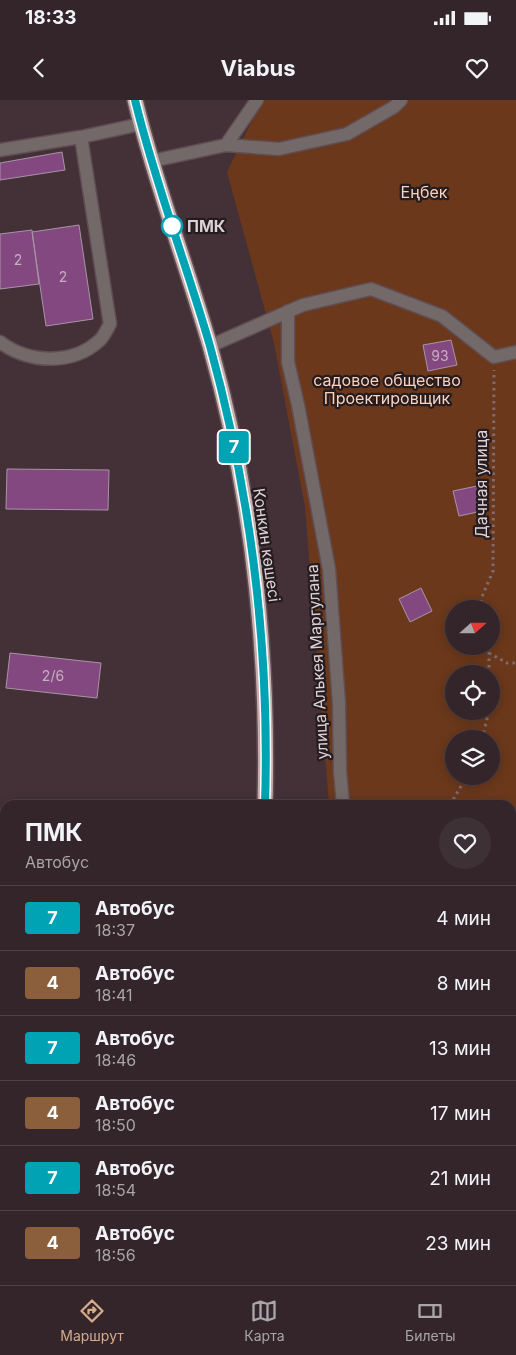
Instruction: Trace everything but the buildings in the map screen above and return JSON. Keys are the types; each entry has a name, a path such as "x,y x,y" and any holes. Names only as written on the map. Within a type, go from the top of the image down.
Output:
{"highway":[{"name":"Конкин көшесі","path":"135,100 152,161 210,346 236,456 252,551 260,627 264,700 265,800"}],"street":[{"path":"226,145 257,100"},
{"path":"152,161 226,145 279,149 347,134 394,107 401,100"},
{"path":"0,150 81,137 141,124"},
{"path":"0,342 11,351 39,360 63,358 90,348 101,340 110,324 81,137"},
{"path":"210,346 302,305 371,289 442,316 494,357 516,352"},
{"name":"улица Алькея Маргулана","path":"288,311 288,362 329,568 339,703 343,800"}],"path":[{"name":"Дачная улица","path":"481,600 493,571 494,357"},
{"path":"493,655 507,663 516,662"},
{"path":"453,800 462,785"}],"green space":[{"path":"262,100 516,100 516,800 329,800 305,507 274,343 227,172"}],"bus line":[{"name":"7","path":"135,100 152,161 210,346 236,456 246,509 260,627 264,700 265,800"}],"place":[{"name":"ПМК","path":"172,226"}],"park label":[{"name":"Еңбек","path":"424,192"},
{"name":"садовое общество Проектировщик","path":"387,389"}]}
